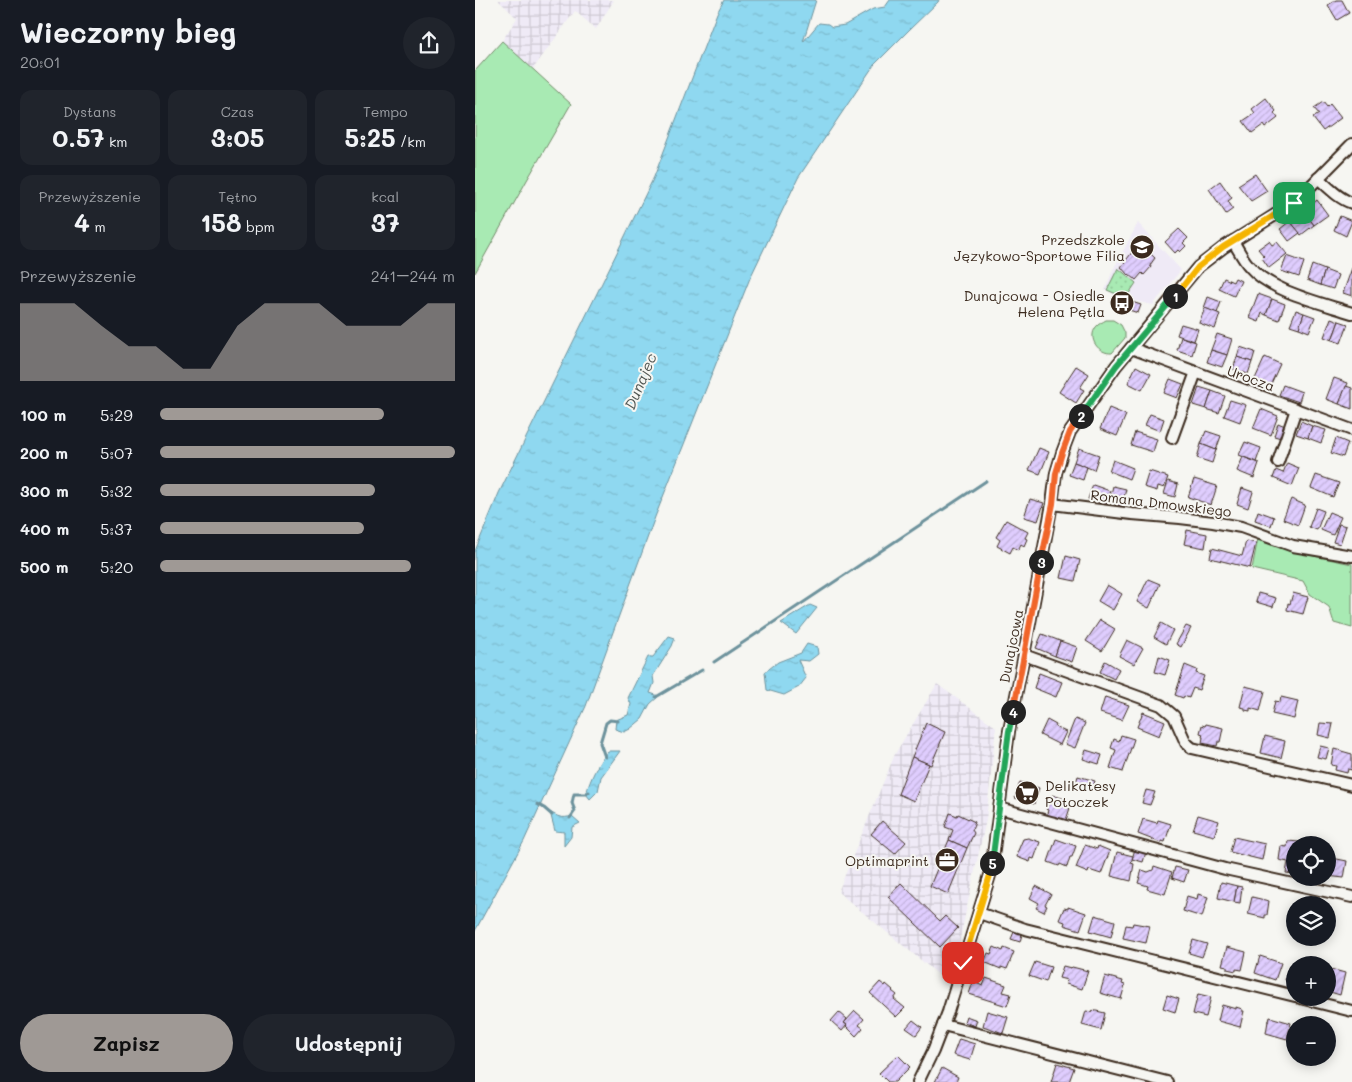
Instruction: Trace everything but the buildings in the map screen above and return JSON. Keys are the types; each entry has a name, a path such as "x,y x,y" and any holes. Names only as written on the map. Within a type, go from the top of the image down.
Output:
{"street":[{"name":"Dunajcowa","path":"918,1082 933,1051 948,1012 991,872 1009,731 1053,504 1056,473 1070,432 1116,366 1198,267 1223,247 1294,203 1352,144"},
{"path":"1319,178 1346,201 1352,203"},
{"path":"1233,241 1250,267 1279,289 1352,313"},
{"name":"Urocza","path":"1131,348 1352,430"},
{"path":"1172,438 1196,372"},
{"path":"1277,462 1296,409"},
{"name":"Romana Dmowskiego","path":"1053,504 1213,522 1241,527 1293,546 1352,556"},
{"path":"1024,655 1161,705 1174,716 1185,742 1192,748 1352,785"},
{"path":"999,808 1225,869 1352,897"},
{"path":"979,914 1025,929 1286,994"},
{"path":"1332,1006 1352,1011"},
{"path":"943,1024 1167,1082"}],"shaded area":[{"path":"498,0 614,0 596,29 575,11 533,69 502,41 517,18"},
{"name":"Przedszkole Językowo-Sportowe Filia","path":"1138,223 1181,270 1153,305 1125,299 1105,290 1113,270"},
{"path":"937,684 996,727 986,820 950,984 838,892 895,754"}],"green space":[{"path":"502,41 571,104 475,273 475,71"},
{"path":"1118,268 1136,283 1126,298 1107,290"},
{"path":"1106,320 1113,320 1121,325 1125,333 1125,338 1112,353 1107,353 1099,348 1093,336 1096,327"},
{"path":"1258,538 1295,552 1352,564 1352,628 1334,623 1329,607 1310,594 1303,581 1252,569"}],"water":[{"name":"Dunajec","path":"724,0 816,0 803,42 819,23 828,24 832,27 845,25 873,9 885,7 890,0 939,0 874,65 798,178 750,278 655,517 586,706 524,841 475,931 475,551 499,493 654,177 717,13"},
{"path":"810,605 817,608 796,634 781,623"},
{"path":"669,636 675,638 653,676 654,683 650,693 659,696 650,704 642,719 630,729 624,732 615,729 616,720 628,715 631,704 628,698 648,657 653,657"},
{"path":"807,644 817,647 818,654 809,661 798,660 806,678 799,687 784,695 767,690 765,672 778,662 801,653"},
{"path":"608,751 620,751 601,777 598,791 590,799 586,794 590,783 604,755"},
{"path":"550,812 560,817 572,816 580,823 572,827 571,837 564,846 564,832 555,831"}],"waterway":[{"path":"714,662 986,481"},
{"path":"656,697 702,670"},
{"path":"605,757 600,743 606,723 610,720 618,721"},
{"path":"570,818 575,811 572,803 574,794 586,794 589,792"},
{"path":"537,804 552,815"}],"place":[{"name":"Przedszkole Językowo-Sportowe Filia","path":"1142,247"},
{"name":"Dunajcowa - Osiedle Helena Pętla","path":"1122,303"},
{"name":"Delikatesy Potoczek","path":"1027,793"},
{"name":"Optimaprint","path":"947,860"}],"route":[{"path":"963,963 991,872 1009,731 1053,504 1056,473 1070,432 1116,366 1198,267 1223,247 1294,203"}]}
